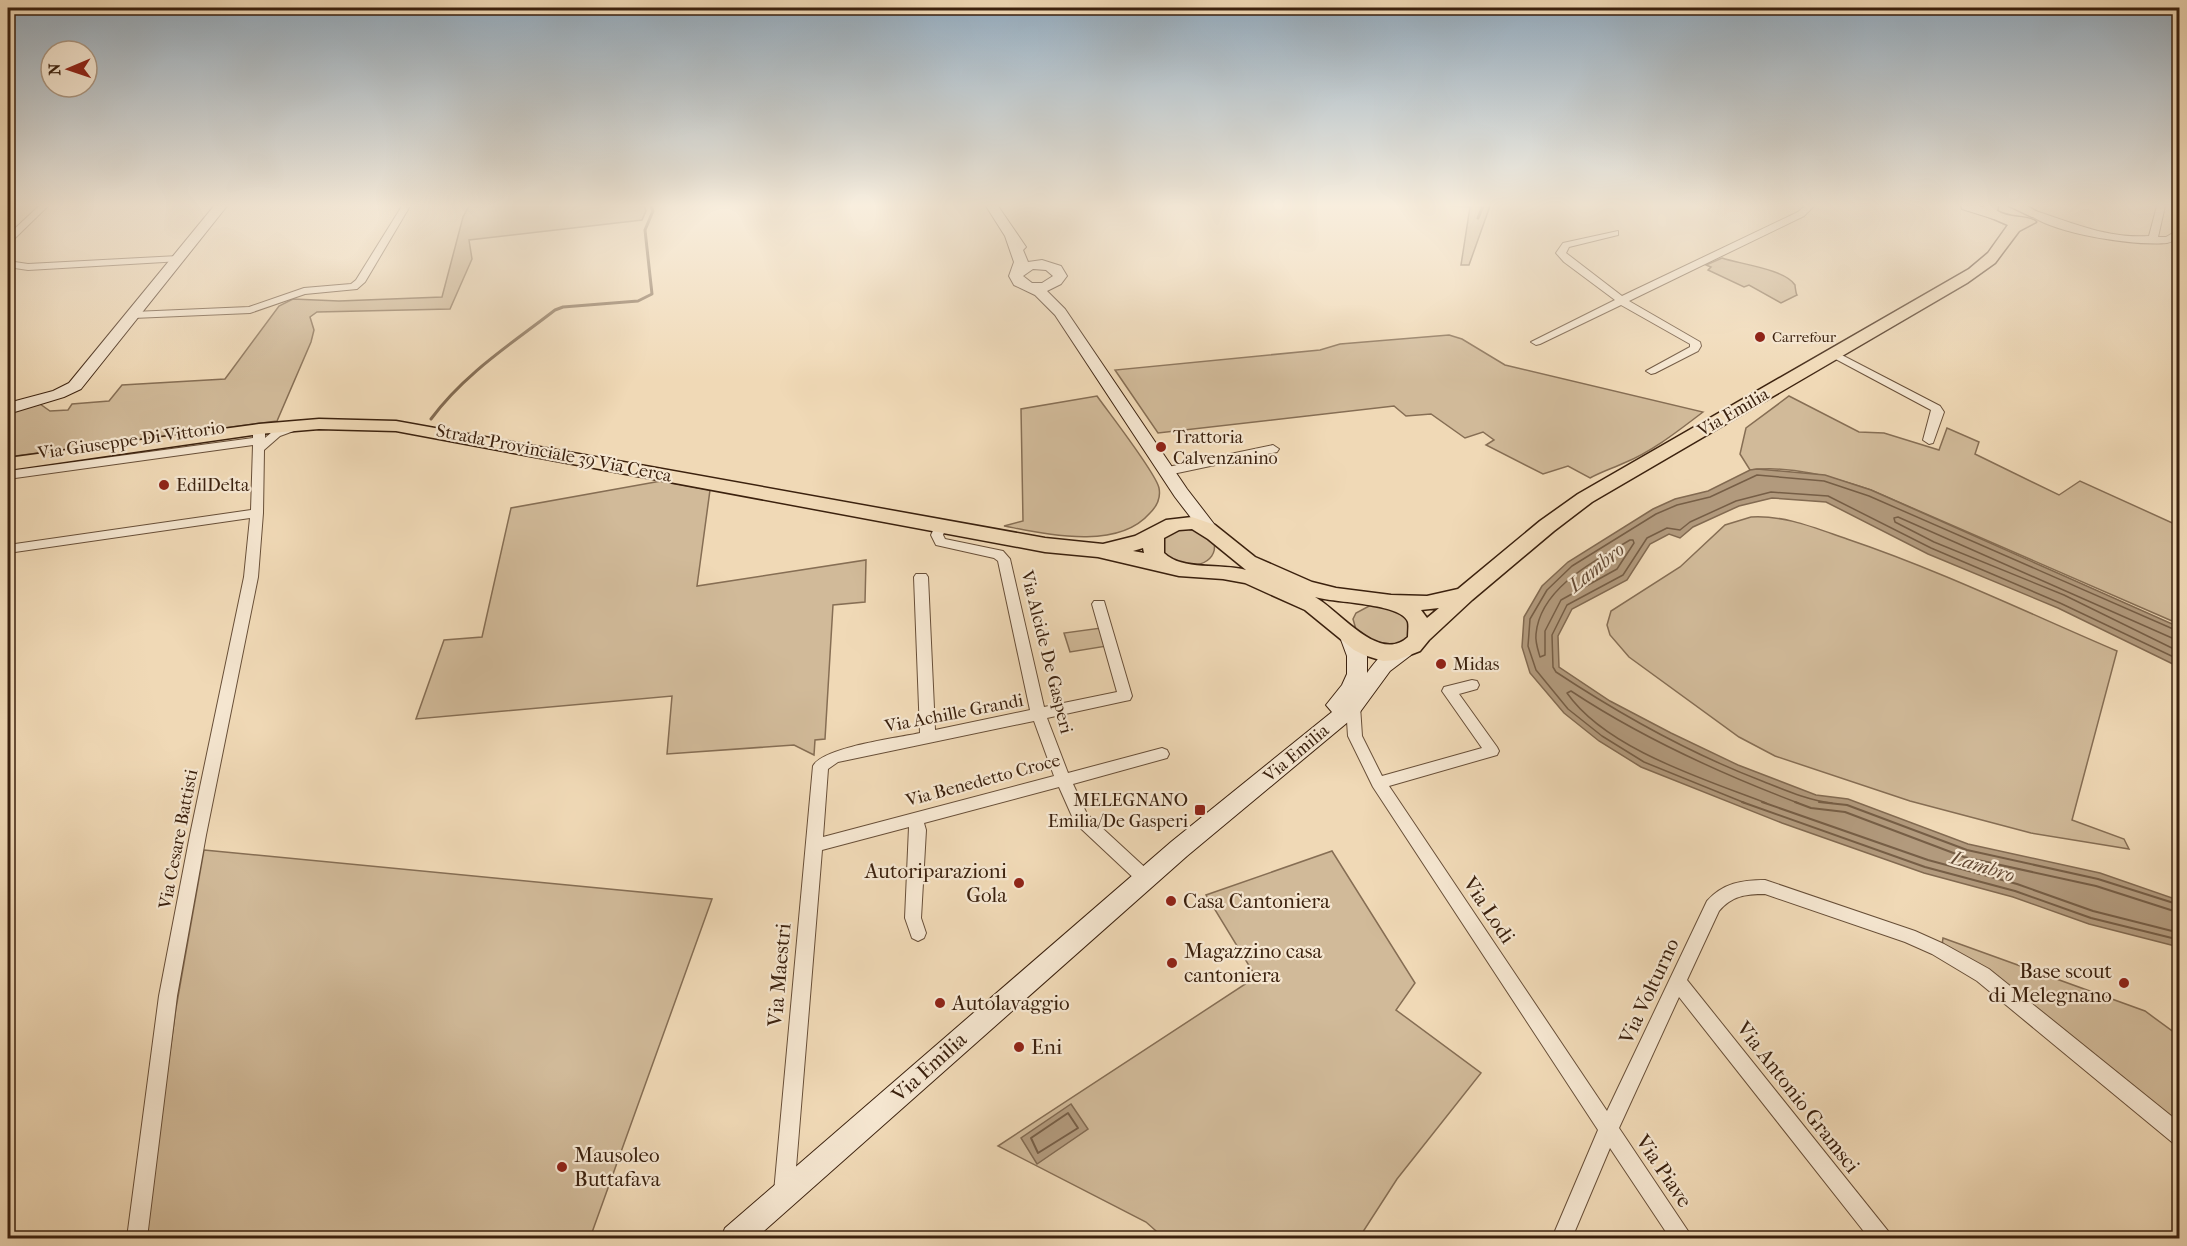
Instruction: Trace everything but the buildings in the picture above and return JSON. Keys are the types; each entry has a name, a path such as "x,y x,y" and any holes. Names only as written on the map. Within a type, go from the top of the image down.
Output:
{"main road":[{"name":"Via Emilia","path":"1412,643 1465,595 1579,502 1970,275 1983,264"},
{"name":"Strada Provinciale 39 Via Cerca","path":"8,464 259,440 301,425 358,423 426,430 1053,546 1098,550 1164,564 1181,570 1230,573 1292,595 1327,613 1360,645 1377,652 1412,643"},
{"name":"Strada Provinciale 39 Via Cerca","path":"1098,550 1133,544 1162,529 1188,523 1214,533"},
{"path":"1162,529 1153,541 1153,551 1164,564"},
{"path":"1191,570 1209,566 1220,557 1222,545 1214,533"},
{"path":"1214,533 1248,562 1292,582 1333,596 1382,600 1399,604 1414,615 1418,621 1412,643"},
{"name":"Via Emilia","path":"1382,600 1427,603 1465,595"},
{"path":"1349,636 1344,626 1348,610 1354,604 1382,600"}],"street":[{"path":"9,264 23,267 78,264"},
{"path":"8,409 27,401 64,393 75,386 174,264"},
{"path":"133,315 250,310 303,291 354,287 360,282 371,264"},
{"path":"1020,264 1017,281 1040,292 1060,312 1181,493 1214,533"},
{"path":"1018,272 1027,266 1040,264"},
{"path":"1029,287 1044,287 1060,278 1059,272 1053,267 1042,264"},
{"path":"1572,264 1622,301 1690,338 1696,344 1694,349 1651,372"},
{"path":"1536,342 1695,264"},
{"path":"1054,283 1052,292 1060,312"},
{"path":"1834,354 1936,408 1938,412 1929,440"},
{"name":"Via Giuseppe Di Vittorio","path":"8,475 259,440"},
{"name":"Via Cesare Battisti","path":"137,1239 168,996 252,566 259,440"},
{"path":"1168,471 1274,449"},
{"path":"1162,529 1180,512 1183,500 1181,493"},
{"path":"8,549 256,513"},
{"name":"Via Alcide De Gasperi","path":"941,525 937,535 940,542 1002,556 1039,716 1063,779 1082,818 1146,878"},
{"path":"921,577 928,738"},
{"name":"Via Achille Grandi","path":"826,760 1125,696 1099,604"},
{"name":"Via Emilia","path":"1179,849 1259,772 1348,693 1356,680 1359,666 1356,649 1349,636"},
{"name":"Via Emilia","path":"735,1239 1179,849 1353,706 1383,666 1412,643"},
{"path":"1378,783 1492,751 1449,691 1472,685"},
{"name":"Via Lodi","path":"1353,706 1357,744 1378,783 1608,1130"},
{"name":"Via Benedetto Croce","path":"813,846 1162,754"},
{"name":"Via Maestri","path":"784,1196 819,773 826,760"},
{"path":"914,818 918,830 913,918 918,933"},
{"name":"Via Volturno","path":"1562,1239 1608,1130 1715,903 1727,893 1747,887 1776,890 1917,939 1965,963 1983,975 2180,1136"},
{"name":"Via Antonio Gramsci","path":"1679,983 1881,1239"},
{"name":"Via Piave","path":"1608,1130 1681,1239"}],"shaded area":[{"path":"451,264 470,264 450,309 317,312 310,317 314,330 311,342 277,421 8,457 8,416 12,412 40,404 50,411 68,410 72,404 109,401 122,385 225,379 279,306 293,299 339,301 442,297"},
{"path":"1746,264 1772,271 1790,279 1795,285 1797,295 1781,303 1749,285 1744,287 1708,270 1711,267 1706,265"},
{"path":"1449,335 1462,339 1505,365 1703,412 1645,453 1590,478 1568,466 1543,474 1486,445 1494,440 1483,432 1465,438 1431,414 1406,416 1394,406 1158,433 1115,370 1320,350 1340,344"},
{"path":"1097,396 1156,480 1159,495 1155,508 1136,525 1101,536 1081,537 1040,533 1004,526 1023,521 1021,409"},
{"path":"1789,396 1859,432 1884,433 1939,450 1947,428 1979,442 1975,454 2059,495 2080,481 2179,526 2179,624 1871,490 1796,471 1750,470 1740,454 1746,428"},
{"path":"661,481 710,490 697,586 866,560 865,602 833,605 825,739 815,740 814,755 794,745 667,754 672,696 416,719 444,640 482,637 511,508"},
{"path":"1751,517 1776,518 1800,523 1881,551 2117,651 2072,820 2124,839 2129,849 2031,833 1910,801 1775,756 1739,737 1629,657 1610,635 1607,625 1611,611 1680,567 1725,525"},
{"path":"1177,530 1195,530 1214,542 1212,556 1207,561 1193,565 1178,564 1170,560 1161,550 1164,537"},
{"path":"1371,605 1390,606 1412,622 1408,641 1381,647 1357,633 1353,619 1356,613"},
{"path":"1101,628 1107,646 1070,652 1064,633"},
{"path":"204,850 712,899 590,1238 144,1238 176,1008"},
{"path":"1332,851 1415,983 1396,1010 1481,1073 1397,1179 1359,1238 1164,1238 1146,1222 998,1146 1256,977 1206,895"},
{"path":"1943,938 2145,1011 2179,1036 2179,1130 1942,945"}],"water":[{"name":"Lambro","path":"1750,470 1825,475 1871,490 2179,627 2179,667 2058,608 1928,554 1826,502 1772,498 1739,506 1693,527 1680,538 1669,534 1650,544 1627,580 1572,609 1558,636 1559,667 1610,701 1671,733 1738,765 1816,795 1848,799 1968,844 2100,873 2178,900 2179,947 2089,924 2013,897 1924,873 1782,823 1641,767 1599,741 1564,713 1530,673 1522,647 1524,617 1542,586 1568,562 1653,509 1675,499 1708,491"},
{"path":"1071,1104 1088,1129 1037,1164 1021,1138"}],"waterway":[{"path":"431,419 473,374 555,310 563,307 638,301 652,294 649,264"}],"place":[{"name":"Carrefour","path":"1760,337"},
{"name":"Trattoria Calvenzanino","path":"1161,447"},
{"name":"EdilDelta","path":"164,485"},
{"name":"Midas","path":"1441,664"},
{"name":"MELEGNANO Emilia/De Gasperi","path":"1200,810"},
{"name":"Autoriparazioni Gola","path":"1019,883"},
{"name":"Casa Cantoniera","path":"1171,901"},
{"name":"Magazzino casa cantoniera","path":"1172,963"},
{"name":"Base scout di Melegnano","path":"2124,983"},
{"name":"Autolavaggio","path":"940,1003"},
{"name":"Eni","path":"1019,1047"},
{"name":"Mausoleo Buttafava","path":"562,1167"}]}
